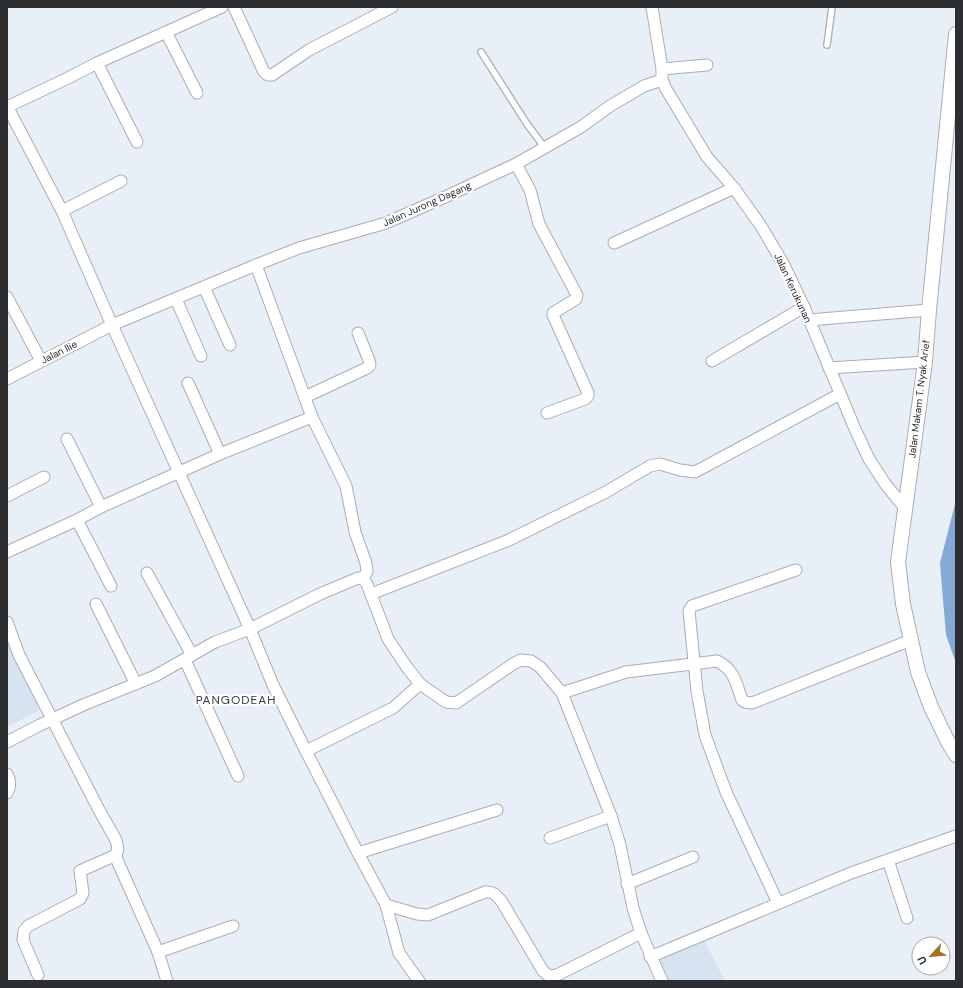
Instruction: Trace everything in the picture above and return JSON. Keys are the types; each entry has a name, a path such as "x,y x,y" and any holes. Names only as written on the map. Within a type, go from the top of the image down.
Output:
{"street":[{"path":"222,7 97,63 7,106 62,211 274,685 306,751 386,905 399,953 419,981"},
{"path":"234,7 264,72 268,75 272,75 309,50 392,7"},
{"path":"652,7 662,69 662,80"},
{"path":"166,32 197,93"},
{"name":"Jalan Makam T. Nyak Arief","path":"956,34 925,362 898,562 903,604 918,672 931,707 956,755"},
{"path":"97,63 137,142"},
{"path":"662,69 707,65"},
{"name":"Jalan Jurong Dagang","path":"112,325 299,248 386,223 446,197 516,164 581,127 610,106 644,86 662,80"},
{"name":"Jalan Kerukunan","path":"662,80 674,104 707,157 734,188 761,226 784,265 804,307 869,459 886,485 905,508"},
{"path":"516,164 530,190 539,224 577,295 576,299 553,313 553,315 588,396 585,399 547,413"},
{"path":"62,211 121,181"},
{"path":"614,243 734,188"},
{"path":"256,265 312,417 346,486 355,532 366,562 367,570 363,580"},
{"path":"204,287 230,345"},
{"path":"7,297 41,361"},
{"path":"176,299 201,356"},
{"path":"712,361 804,307"},
{"path":"809,320 929,310"},
{"name":"Jalan Ilie","path":"7,379 112,325"},
{"path":"305,398 367,368 370,365 358,333"},
{"path":"829,368 925,362"},
{"path":"188,383 220,454"},
{"path":"371,594 509,540 606,492 650,466 660,464 680,470 695,472 840,394"},
{"path":"7,552 179,471 312,417"},
{"path":"67,439 101,507"},
{"path":"7,496 44,477"},
{"path":"77,520 111,586"},
{"path":"778,903 742,828 714,763 705,735 697,692 689,611 692,606 796,570"},
{"path":"147,573 189,657 238,776"},
{"path":"7,742 83,705 155,676 216,642 250,629 320,594 358,578 367,584 388,639 406,666 420,684 446,702 456,703 512,664 521,660 531,661 540,666 562,693 611,816 620,845 627,884 640,933 662,981"},
{"path":"96,604 136,684"},
{"path":"7,622 19,655 116,840 118,849 116,855 117,860 158,952 167,981"},
{"path":"562,693 626,672 716,661 727,667 732,674 742,700 752,703 911,640"},
{"path":"306,751 394,708 420,684"},
{"path":"7,774 10,779 10,788 7,793"},
{"path":"358,853 497,810"},
{"path":"550,838 611,816"},
{"path":"650,957 851,873 956,836"},
{"path":"38,975 23,940 24,931 28,926 80,899 84,894 80,871 116,855"},
{"path":"627,884 693,857"},
{"path":"888,860 907,918"},
{"path":"386,905 417,914 428,915 490,891 494,893 502,902 543,971 549,976 557,975 640,933"},
{"path":"158,952 233,926"}],"lane":[{"path":"828,45 832,7"},
{"path":"481,52 527,124 545,148"}],"shaded area":[{"path":"7,639 42,709 7,727"},
{"path":"700,932 725,981 667,981 654,956"}],"water":[{"path":"956,500 956,663 946,635 940,563"}],"district":[{"name":"PANGODEAH","path":"236,700"}]}
